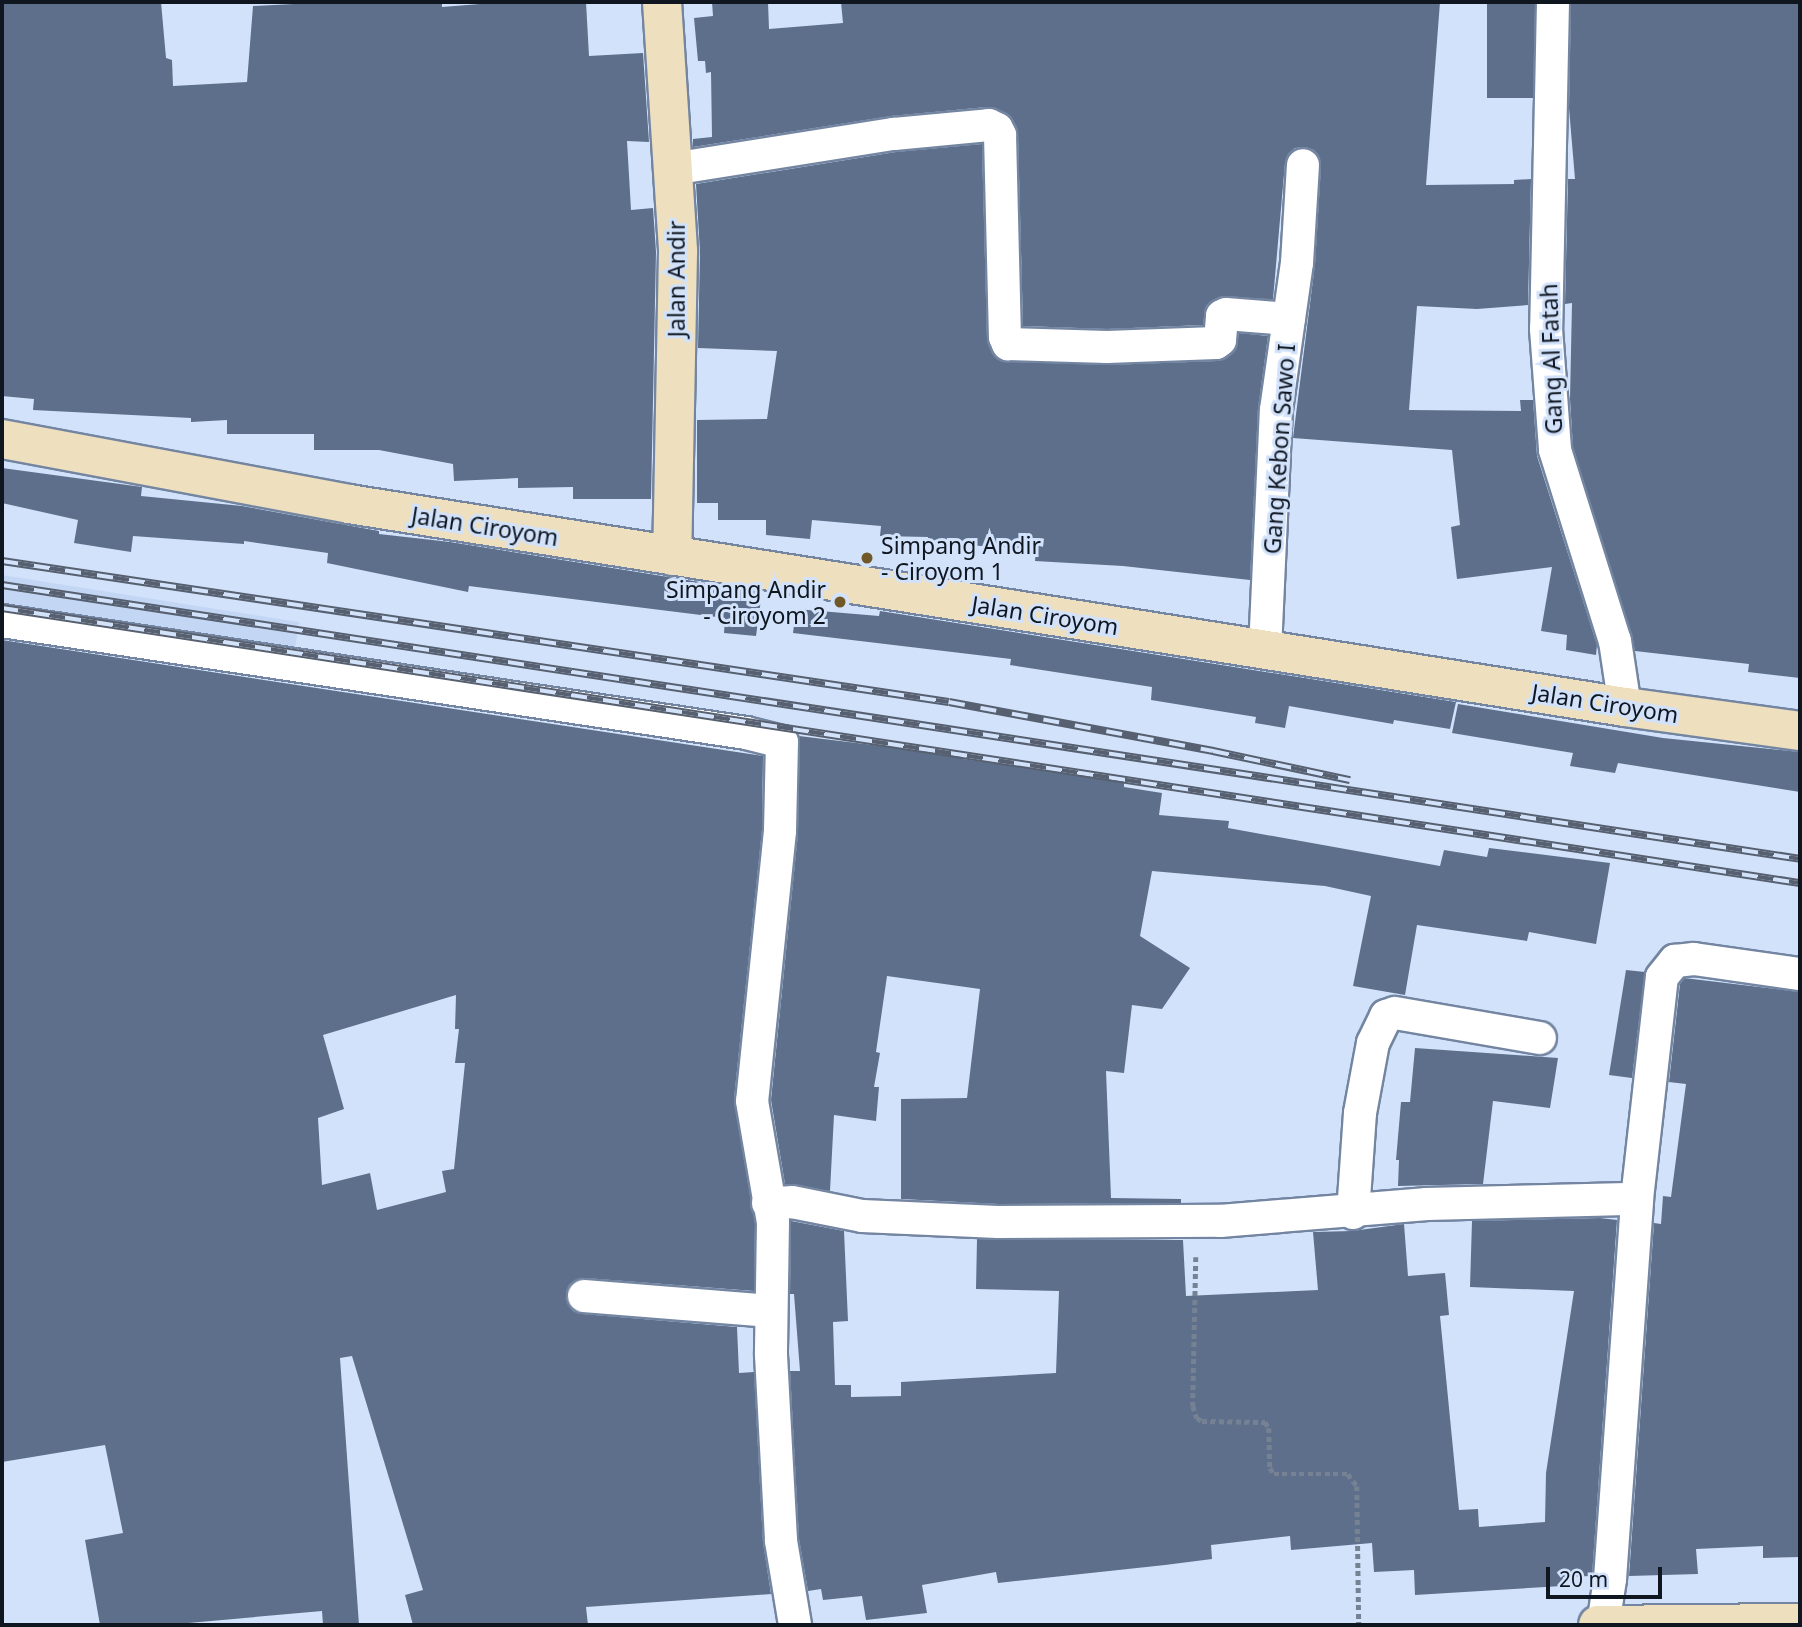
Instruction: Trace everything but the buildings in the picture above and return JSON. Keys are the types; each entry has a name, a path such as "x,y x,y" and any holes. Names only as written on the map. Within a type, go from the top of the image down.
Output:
{"main road":[{"name":"Jalan Andir","path":"662,2 678,252 672,556"},
{"name":"Jalan Ciroyom","path":"2,439 349,504 1625,707 1800,731"},
{"path":"1598,1625 1800,1623"}],"street":[{"name":"Gang Al Fatah","path":"1553,2 1546,329 1555,450 1615,641 1625,707"},
{"path":"672,169 894,134 989,125 997,129 1000,135 1005,337 1008,344 1107,347 1216,343 1220,340 1222,316 1226,314 1289,319"},
{"name":"Gang Kebon Sawo I","path":"1265,650 1277,458 1276,410 1297,263 1303,165"},
{"path":"2,621 778,739 782,742 780,831 762,1031 752,1101 773,1222 770,1311 781,1541 795,1625"},
{"path":"1603,1625 1610,1579 1637,1199 1662,977 1667,967 1675,961 1694,959 1800,974"},
{"path":"1353,1213 1360,1113 1373,1043 1387,1016 1395,1013 1540,1038"},
{"path":"768,1203 792,1202 862,1216 984,1221 1197,1221 1353,1213 1427,1205 1637,1199"},
{"path":"584,1296 770,1311"}],"path":[{"path":"1197,1221 1193,1406 1196,1418 1202,1421 1265,1422 1269,1428 1270,1468 1274,1474 1348,1474 1357,1486 1359,1625"}],"shaded area":[{"path":"2,575 299,622 293,663 2,617"}],"railway":[{"path":"2,561 949,702 1213,751 1350,780"},
{"path":"2,585 1800,859"},
{"path":"2,608 1800,883"}],"place":[{"name":"Simpang Andir - Ciroyom 1","path":"867,558"},
{"name":"Simpang Andir - Ciroyom 2","path":"840,602"}]}
